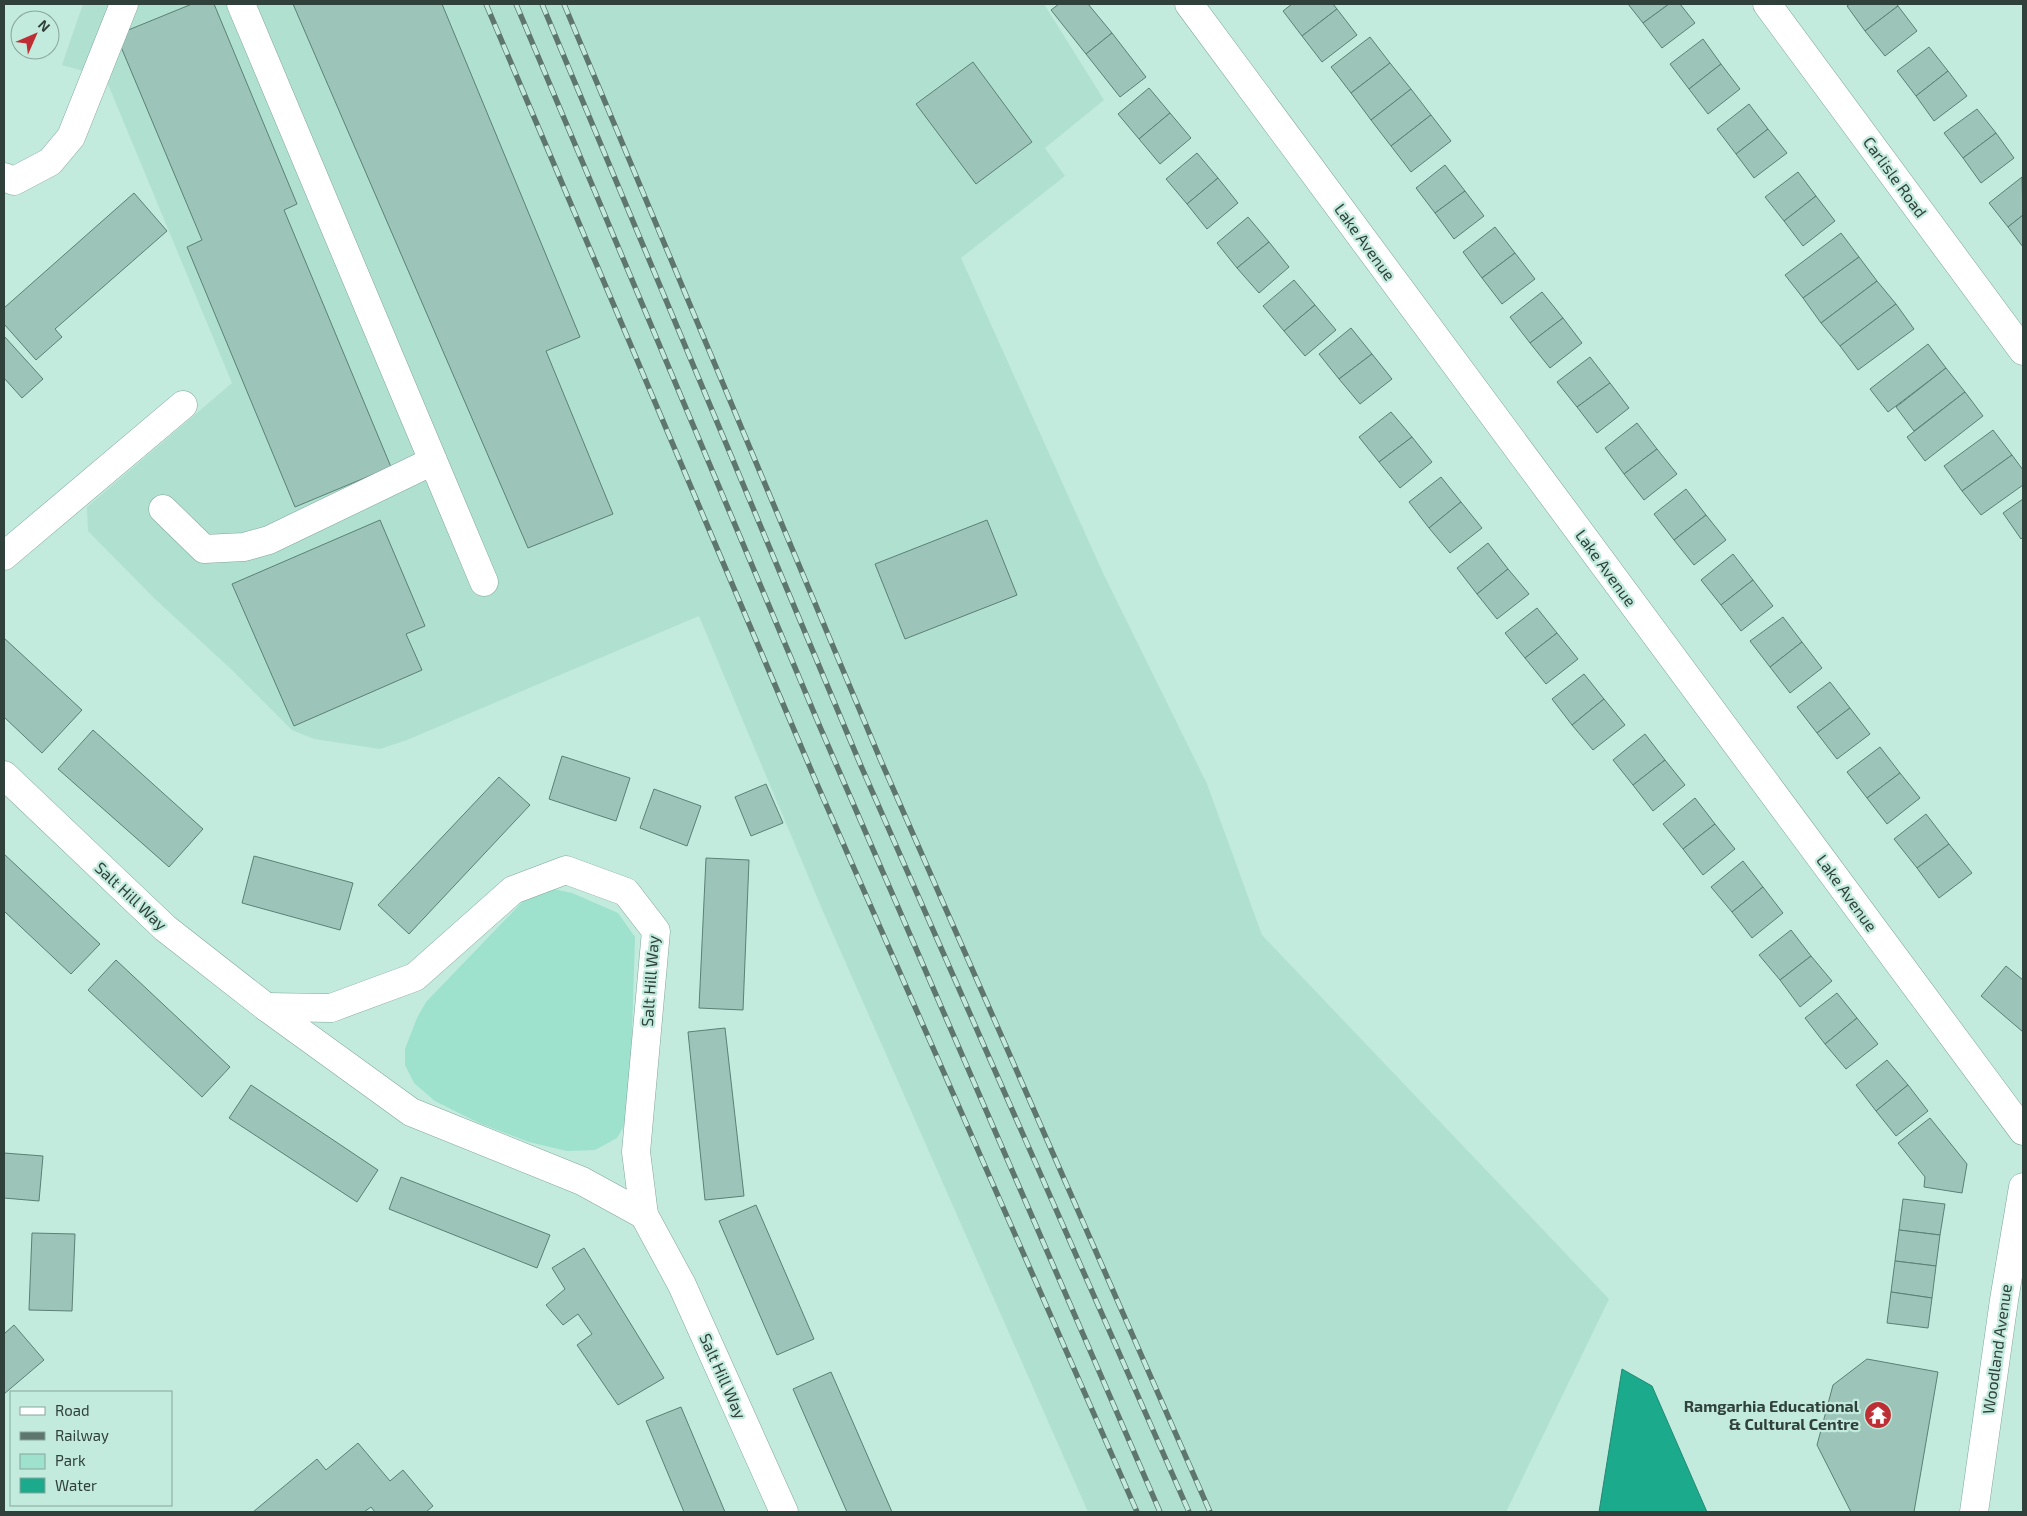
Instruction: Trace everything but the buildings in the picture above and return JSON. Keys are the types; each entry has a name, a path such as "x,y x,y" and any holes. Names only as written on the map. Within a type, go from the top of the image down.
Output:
{"street":[{"path":"4,177 14,181 50,162 71,137 124,4"},
{"path":"241,4 484,582"},
{"name":"Lake Avenue","path":"1189,4 2023,1131"},
{"name":"Carlisle Road","path":"1767,4 2023,351"},
{"path":"4,556 184,405"},
{"path":"163,509 204,549 244,546 269,540 433,462"},
{"name":"Salt Hill Way","path":"4,775 165,928 266,1007 411,1112 582,1182 644,1215"},
{"name":"Salt Hill Way","path":"266,1007 331,1008 415,977 513,890 566,870 626,892 656,931 636,1152 644,1215 682,1285 784,1512"},
{"name":"Woodland Avenue","path":"1974,1512 2004,1300 2023,1187"}],"shaded area":[{"path":"83,4 1044,4 1104,100 1045,148 1065,176 961,258 1103,573 1207,784 1262,935 1609,1299 1506,1512 1088,1512 822,909 699,616 407,740 380,749 314,739 292,730 232,670 155,599 88,531 87,507 232,383 105,77 62,65"}],"green space":[{"path":"549,888 572,893 618,913 635,937 630,1096 625,1124 617,1138 595,1150 567,1151 529,1142 479,1123 435,1101 414,1083 405,1065 405,1049 417,1018 426,1002 532,892"}],"water":[{"path":"1622,1369 1652,1386 1707,1512 1599,1512"}],"railway":[{"path":"486,4 817,784 1137,1512"},
{"path":"516,4 820,727 1160,1512"},
{"path":"542,4 861,766 1189,1512"},
{"path":"564,4 881,761 1210,1512"}],"place":[{"name":"Ramgarhia Educational & Cultural Centre","path":"1878,1415"}]}
